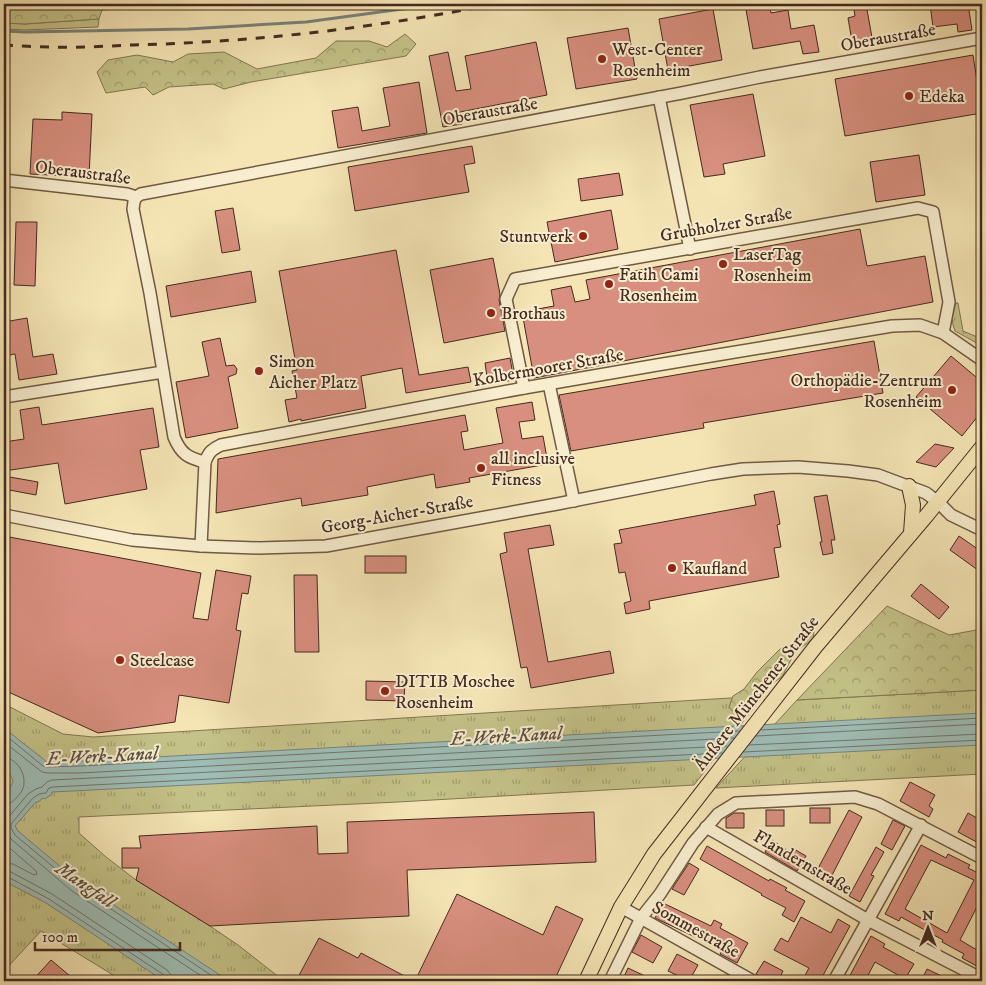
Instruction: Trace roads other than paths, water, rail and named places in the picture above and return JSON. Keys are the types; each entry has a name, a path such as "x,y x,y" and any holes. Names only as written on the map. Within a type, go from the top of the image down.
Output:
{"main road":[{"name":"Äußere Münchener Straße","path":"586,981 621,907 654,854 828,632 982,447"},
{"path":"908,486 913,505 912,533"}],"street":[{"name":"Oberaustraße","path":"4,180 126,194 136,197 141,194 760,77 982,38"},
{"path":"659,97 690,249"},
{"path":"136,197 133,210 150,294 174,437 178,447 185,455 194,460 205,462 201,546"},
{"name":"Grubholzer Straße","path":"524,388 506,299 515,279 918,208 933,212 949,302 943,333"},
{"name":"Kolbermoorer Straße","path":"205,462 212,450 221,446 438,406 524,388 892,326 920,325 943,333 982,360"},
{"path":"4,397 163,372"},
{"path":"549,384 574,501"},
{"name":"Georg-Aicher-Straße","path":"4,515 132,540 201,546 259,548 326,546 712,474 743,469 798,467 878,475 926,493 951,514 982,530"},
{"path":"610,981 641,918 660,894 693,843 718,814 736,803 855,797 878,804 922,825 982,858"},
{"path":"834,981 922,825"},
{"name":"Flandernstraße","path":"706,827 868,920 982,979"},
{"name":"Sommestraße","path":"621,907 753,981"}],"water":[{"path":"982,713 982,745 52,792 45,799 35,803 15,826 18,831 79,882 229,981 164,981 46,903 4,881 4,795 13,782 4,765 4,728 47,762"}],"waterway":[{"path":"4,31 188,29 306,22 432,4"}],"railway":[{"path":"4,45 83,47 224,41 360,27 495,4"}],"place":[{"name":"West-Center Rosenheim","path":"602,59"},
{"name":"Edeka","path":"909,96"},
{"name":"Stuntwerk","path":"583,236"},
{"name":"LaserTag Rosenheim","path":"723,264"},
{"name":"Fatih Cami Rosenheim","path":"609,284"},
{"name":"Brothaus","path":"491,313"},
{"name":"Simon Aicher Platz","path":"259,371"},
{"name":"Orthopädie-Zentrum Rosenheim","path":"952,390"},
{"name":"all inclusive Fitness","path":"481,468"},
{"name":"Kaufland","path":"672,568"},
{"name":"Steelcase","path":"120,660"},
{"name":"DITIB Moschee Rosenheim","path":"385,691"}],"water label":[{"name":"E-Werk-Kanal","path":"506,735"},
{"name":"E-Werk-Kanal","path":"102,755"},
{"name":"Mangfall","path":"86,884"}]}
